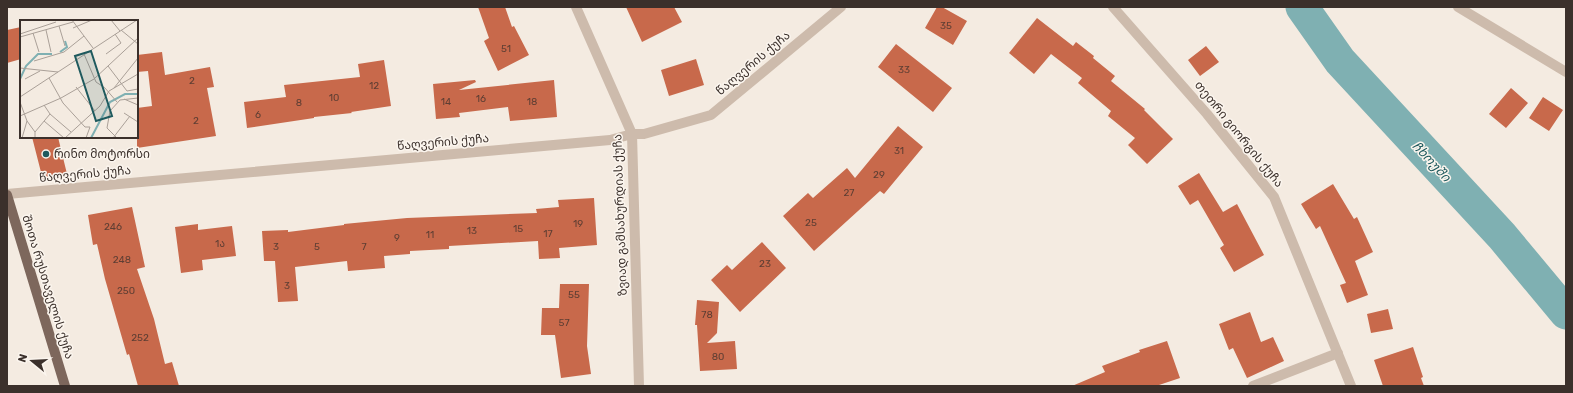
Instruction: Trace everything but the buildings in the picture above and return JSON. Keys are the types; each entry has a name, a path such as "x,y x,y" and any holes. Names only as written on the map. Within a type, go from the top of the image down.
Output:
{"main road":[{"name":"შოთა რუსთაველის ქუჩა","path":"7,194 65,386"}],"street":[{"name":"ზვიად გამსახურდიას ქუჩა","path":"576,7 632,134 639,386"},
{"name":"წაღვერის ქუჩა","path":"7,194 610,140 632,134 644,134 711,115 841,7"},
{"name":"თეთრი გიორგის ქუჩა","path":"1113,7 1207,114 1274,197 1350,386"},
{"path":"1458,7 1566,72"},
{"path":"1253,386 1338,353"}],"waterway":[{"name":"ჩხოუში","path":"1302,7 1340,61 1502,236 1566,313"}],"place":[{"name":"რინო მოტორსი","path":"46,154"}]}
